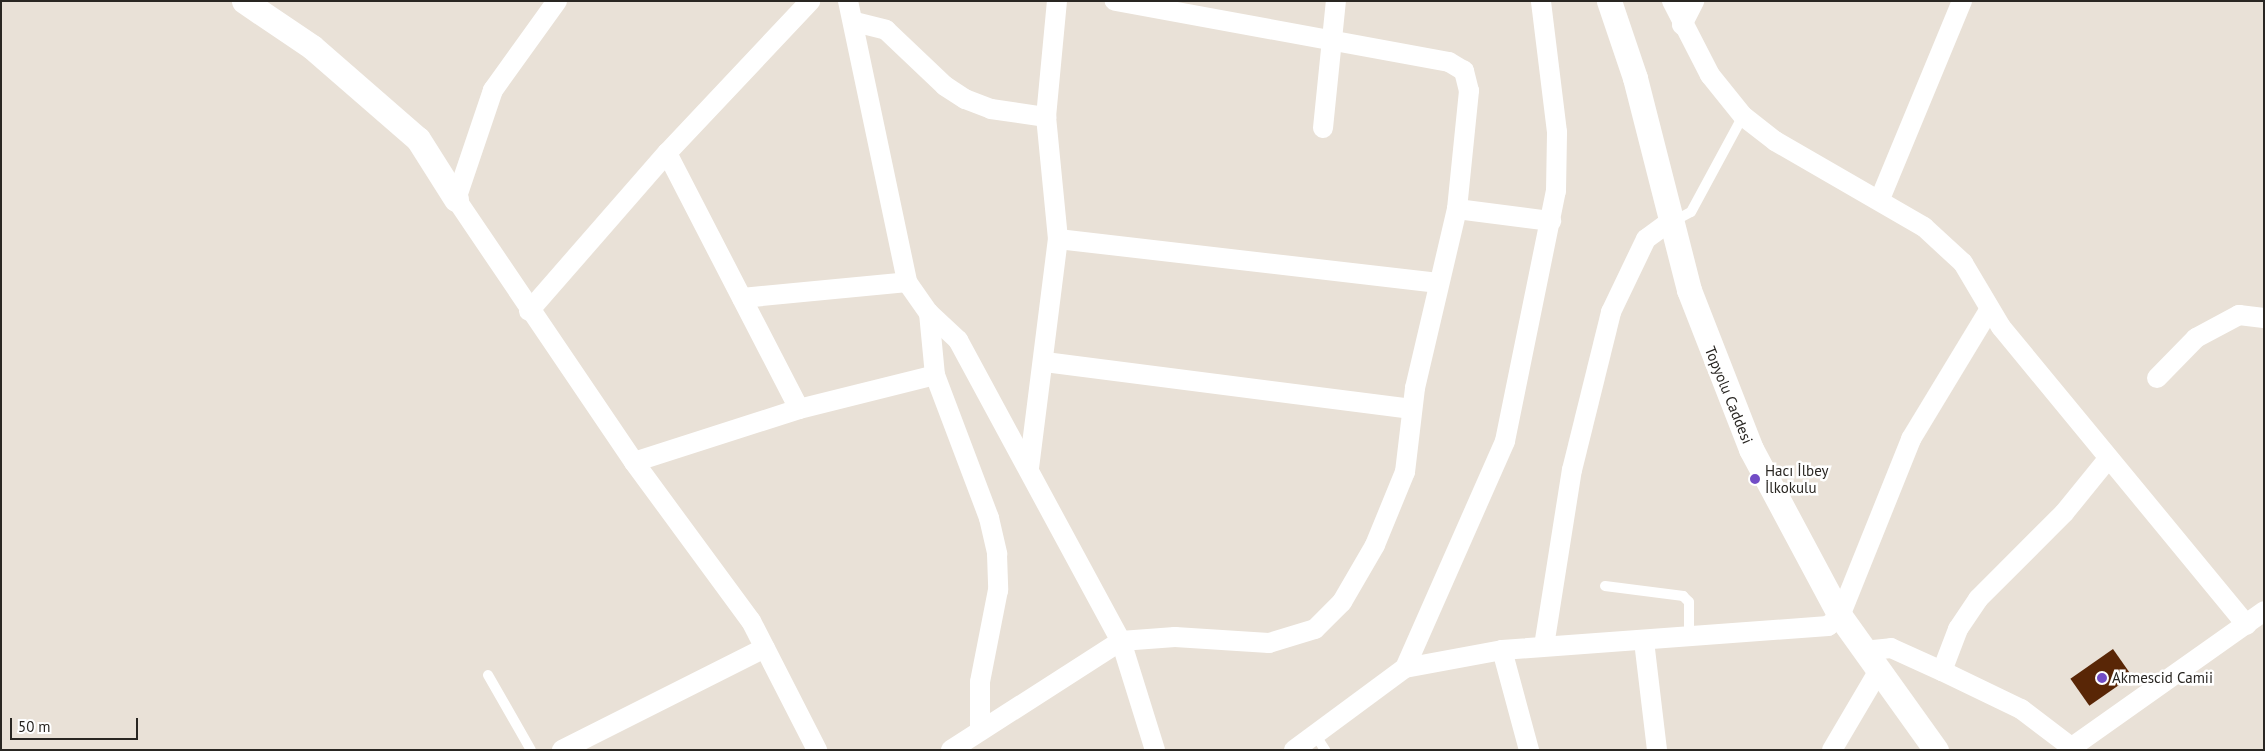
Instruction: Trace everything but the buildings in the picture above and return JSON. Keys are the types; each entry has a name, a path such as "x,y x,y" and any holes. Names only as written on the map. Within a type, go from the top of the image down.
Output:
{"street":[{"path":"244,1 312,47 418,139 529,311 634,462 733,593 765,648 817,750"},
{"path":"456,199 493,90 557,1"},
{"path":"529,311 667,153 810,1"},
{"path":"848,1 855,22 907,282 929,313 958,340 1121,640 1155,750"},
{"path":"1029,468 1045,362 1058,239 1046,117 1057,1"},
{"path":"951,750 980,728 1121,640 1175,637 1269,643 1315,629 1330,618 1375,545 1405,472 1412,409 1438,283 1457,209 1469,91 1464,72 1449,62 1332,44 1115,1"},
{"path":"1323,128 1336,1"},
{"path":"1294,750 1320,743 1405,668 1504,442 1551,221 1558,142 1541,1"},
{"name":"Topyolu Caddesi","path":"1609,1 1636,78 1669,222 1709,348 1751,450 1840,616 1878,672 1936,750"},
{"path":"1672,1 1682,25 1710,75 1743,116 1775,141 1880,199 1924,227 1956,256 1989,310 2107,460 2247,626"},
{"path":"1682,25 1694,1"},
{"path":"1880,199 1962,1"},
{"path":"855,22 886,30 945,86 965,99 991,109 1046,117"},
{"path":"667,153 799,409"},
{"path":"1457,209 1551,221"},
{"path":"1544,646 1572,470 1611,312 1646,239 1669,222"},
{"path":"1058,239 1438,283"},
{"path":"742,298 907,282"},
{"path":"1405,668 1502,650 1544,646 1815,630 1840,616 1911,439 1989,310"},
{"path":"929,313 935,374 989,518 997,554 998,590 980,682 980,728"},
{"path":"2157,378 2196,338 2239,315 2264,318"},
{"path":"1045,362 1412,409"},
{"path":"634,462 799,409 935,374"},
{"path":"1942,670 1958,629 1978,599 2064,513 2107,460"},
{"path":"1863,651 1891,648 1942,670 2021,709 2072,749 2247,626 2264,611"},
{"path":"1644,641 1657,750"},
{"path":"562,750 765,648"},
{"path":"1502,650 1529,750"},
{"path":"1832,750 1878,672"}],"lane":[{"path":"1669,222 1691,212 1743,116"},
{"path":"1605,586 1683,596 1689,602 1689,638"},
{"path":"488,675 531,750"}],"place":[{"name":"Hacı İlbey İlkokulu","path":"1755,479"},
{"name":"Akmescid Camii","path":"2102,678"}]}
